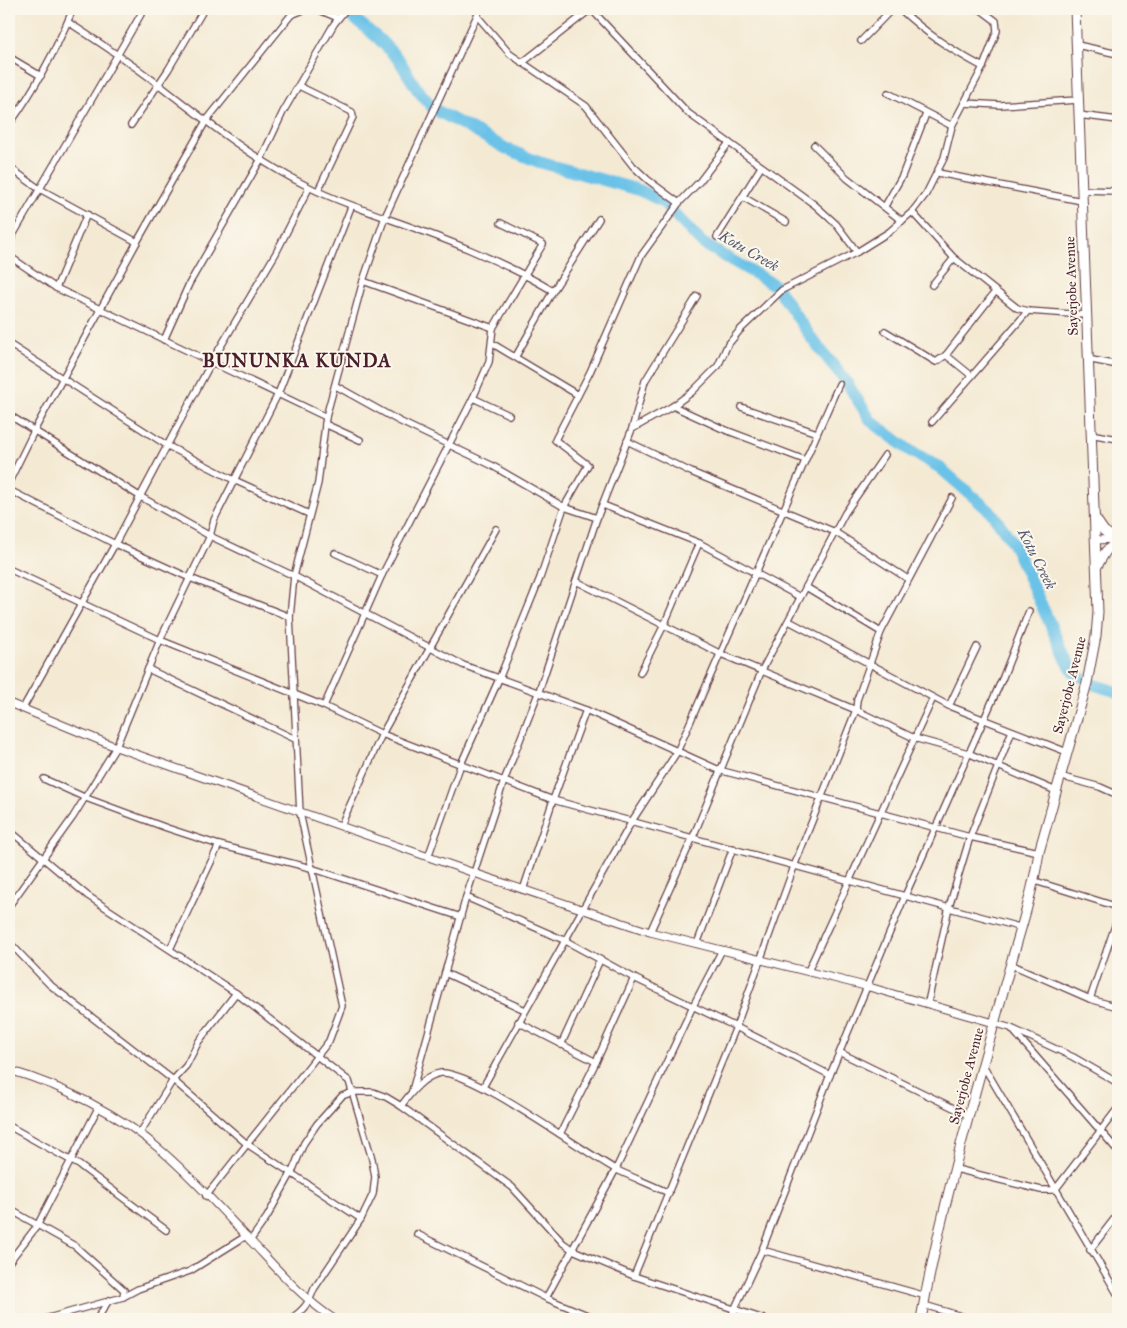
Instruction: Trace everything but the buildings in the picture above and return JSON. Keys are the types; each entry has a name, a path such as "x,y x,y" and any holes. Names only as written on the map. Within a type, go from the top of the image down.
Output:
{"main road":[{"name":"Sayerjobe Avenue","path":"921,1319 956,1169 1020,927 1035,881 1039,852 1086,683 1096,636 1097,566 1087,359 1075,9"},
{"path":"1094,517 1104,531 1117,540 1106,551 1097,566"}],"street":[{"path":"9,125 28,100 73,9"},
{"path":"9,242 38,188 144,9"},
{"path":"131,124 204,9"},
{"path":"9,482 34,431 137,242 206,121 291,15 306,9"},
{"path":"317,9 338,18"},
{"path":"164,340 189,284 261,159 283,112 338,18 346,9"},
{"path":"206,1196 329,1041 342,1006 300,813 290,617 294,576 318,483 326,420 363,281 385,217 478,17 480,9"},
{"path":"596,13 602,9"},
{"path":"861,41 892,9"},
{"path":"900,9 938,42 983,67"},
{"path":"632,429 674,406 711,374 732,339 780,292 857,252 912,212 926,194 938,173 952,126 983,67 998,27 996,21 980,9"},
{"path":"522,62 588,12 596,13 677,102 829,217 857,252"},
{"path":"478,17 502,47 586,106 633,166 648,180 679,203"},
{"path":"68,22 118,54 206,121 261,159 309,188 351,207 385,217 471,250 526,275 553,291"},
{"path":"1077,45 1118,54"},
{"path":"9,57 41,76"},
{"path":"299,86 352,112 352,117 318,191"},
{"path":"888,93 952,126"},
{"path":"964,103 1000,105 1078,100"},
{"path":"885,206 902,176 926,114"},
{"path":"1078,114 1118,120"},
{"path":"428,857 461,764 499,679 540,578 564,508 588,465 554,440 578,395 648,244 729,143"},
{"path":"814,145 846,178 885,206 902,221"},
{"path":"9,167 38,188 137,242"},
{"path":"717,237 761,167"},
{"path":"938,173 1082,201"},
{"path":"23,708 84,602 211,363 276,253 309,188"},
{"path":"1082,190 1118,191"},
{"path":"743,197 786,222"},
{"path":"9,906 86,798 116,747 160,640 210,536 214,520 278,394 351,207"},
{"path":"912,212 954,258 1017,308 1028,311 1086,315"},
{"path":"56,288 87,214"},
{"path":"516,356 553,291 599,219"},
{"path":"324,706 363,614 474,398 490,362 493,328 543,244 501,223"},
{"path":"9,256 56,288 278,394 360,440"},
{"path":"932,285 954,258"},
{"path":"363,281 493,328"},
{"path":"884,331 936,362 946,355 995,292"},
{"path":"412,1091 466,897 504,781 539,692 597,518 632,429 645,381 696,296"},
{"path":"932,422 1028,311"},
{"path":"9,344 168,446 234,480 309,514"},
{"path":"493,344 516,356 578,395"},
{"path":"946,355 972,376"},
{"path":"1087,359 1118,365"},
{"path":"483,1087 524,1010 566,941 632,821 677,752 839,384"},
{"path":"336,386 399,421 491,464 564,508 597,518"},
{"path":"474,398 509,415"},
{"path":"674,406 723,429 805,460"},
{"path":"741,407 817,433"},
{"path":"9,415 141,497 210,536 294,576 463,665 586,710 719,770 970,837 1039,852"},
{"path":"1090,434 1118,440"},
{"path":"627,440 691,472 835,532 908,579"},
{"path":"650,932 693,837 719,770 762,670 835,532 886,455"},
{"path":"9,490 115,544 190,578 290,617"},
{"path":"634,1276 736,1026 795,864 856,710 860,692 882,632 952,498"},
{"path":"603,505 699,543 757,572 800,597"},
{"path":"341,824 382,734 496,529"},
{"path":"1096,540 1117,540"},
{"path":"640,673 664,625 699,543"},
{"path":"335,553 382,575"},
{"path":"9,569 84,602 160,640 324,706 382,734 552,800 795,864 850,881 1020,927"},
{"path":"576,581 721,654 856,710 914,738 968,753 1056,791"},
{"path":"806,587 882,632"},
{"path":"730,1319 762,1250 830,1075 1029,612"},
{"path":"789,621 949,706 1067,752"},
{"path":"949,706 977,647"},
{"path":"148,669 295,739"},
{"path":"808,971 933,698"},
{"path":"9,703 116,747 300,813 341,824 428,857 650,932 869,986 1011,1028 1073,1057 1118,1083"},
{"path":"523,890 552,800 586,710"},
{"path":"928,1002 950,907 970,837 1012,731"},
{"path":"1059,776 1100,787 1118,795"},
{"path":"44,779 86,798 219,845 311,868 461,917"},
{"path":"9,830 88,896 236,993 348,1080 372,1159 375,1177 373,1194 361,1218 314,1289 310,1302 300,1313 290,1319"},
{"path":"170,949 219,845"},
{"path":"697,944 733,848"},
{"path":"1035,881 1118,908"},
{"path":"466,897 566,941 634,978 736,1026 830,1075"},
{"path":"1090,999 1118,917"},
{"path":"9,942 49,984 173,1080 247,1144 361,1218"},
{"path":"546,1298 616,1169 693,1006 722,950"},
{"path":"561,1045 600,960"},
{"path":"1010,964 1090,999 1118,1007"},
{"path":"445,973 524,1010"},
{"path":"560,1134 596,1062 634,978"},
{"path":"140,1134 173,1080 186,1066 199,1041 236,993"},
{"path":"518,1022 596,1062"},
{"path":"1011,1028 1118,1151"},
{"path":"841,1053 970,1116"},
{"path":"983,1065 1118,1295"},
{"path":"9,1070 49,1083 98,1108 140,1134 162,1151 310,1302 334,1319"},
{"path":"401,1106 412,1091 432,1076 441,1073 483,1087 616,1169 669,1193"},
{"path":"45,1319 123,1297 138,1289 190,1271 248,1238 267,1217 292,1172 304,1143 317,1124 342,1096 353,1092 373,1092 401,1106 512,1187 563,1243 573,1250 634,1276 764,1319"},
{"path":"9,1262 37,1226 98,1108"},
{"path":"1055,1190 1118,1108"},
{"path":"9,1126 71,1160 123,1196 166,1230"},
{"path":"956,1169 1041,1190 1055,1190"},
{"path":"9,1209 75,1246 124,1290 123,1297"},
{"path":"1090,1250 1118,1214"},
{"path":"417,1234 546,1298 597,1319"},
{"path":"762,1250 925,1300 971,1319"},
{"path":"97,1319 109,1300"}],"waterway":[{"name":"Kotu Creek","path":"343,9 379,39 399,60 417,89 434,109 507,149 539,162 639,190 662,201 702,243 776,286 812,339 845,380 871,421 909,450 939,467 992,513 1013,543 1067,661 1074,672 1081,677"},
{"name":"Kotu Creek","path":"1095,685 1118,692"}],"district":[{"name":"BUNUNKA KUNDA","path":"297,360"}]}
